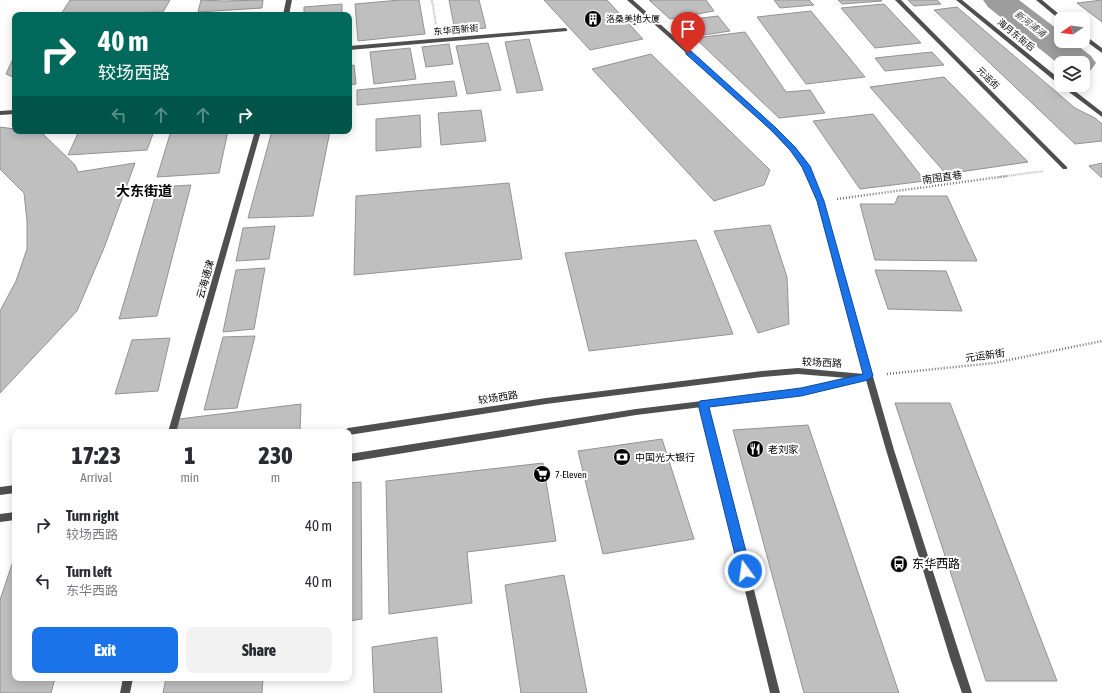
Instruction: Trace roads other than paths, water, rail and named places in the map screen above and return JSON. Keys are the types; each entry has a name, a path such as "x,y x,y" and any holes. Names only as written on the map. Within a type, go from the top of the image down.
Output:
{"street":[{"path":"286,12 288,0"},
{"path":"630,0 748,105 793,149 806,166 820,201 868,376 901,486 967,693"},
{"name":"元运街","path":"898,0 1065,168"},
{"name":"海月东街后","path":"959,0 1054,77"},
{"path":"1039,0 1054,12"},
{"path":"634,23 653,21"},
{"name":"东华西新街","path":"352,48 565,30"},
{"path":"1090,42 1102,51"},
{"name":"海月东街后","path":"1072,92 1102,115"},
{"path":"0,113 12,112"},
{"name":"云海通津","path":"173,429 257,134"},
{"name":"较场西路","path":"352,431 546,401 762,374 798,372 868,376"},
{"name":"较场西路","path":"352,458 613,416 801,392 868,376"},
{"path":"703,404 775,693"},
{"path":"0,491 12,489"},
{"path":"0,518 12,516"},
{"path":"125,693 127,681"}],"waterway":[{"name":"新河浦涌","path":"999,0 1070,56"}],"place":[{"name":"洛桑美地大厦","path":"593,19"},
{"name":"老刘家","path":"755,449"},
{"name":"中国光大银行","path":"622,457"},
{"name":"7-Eleven","path":"542,474"},
{"name":"东华西路","path":"899,564"}],"district":[{"name":"大东街道","path":"144,191"}]}
